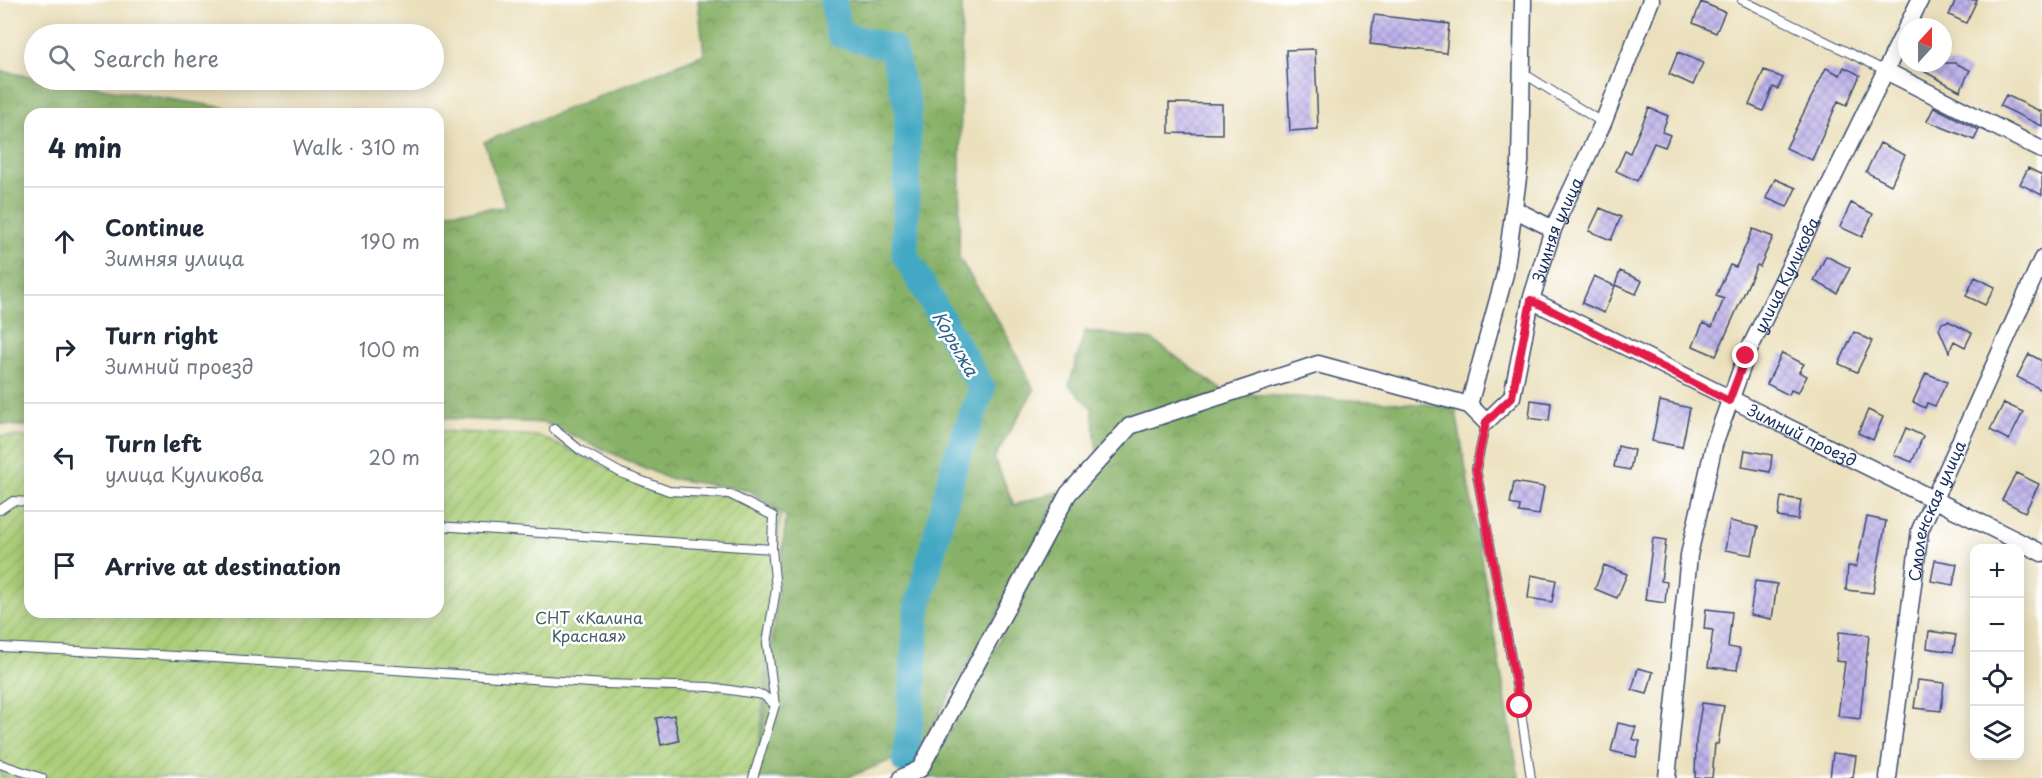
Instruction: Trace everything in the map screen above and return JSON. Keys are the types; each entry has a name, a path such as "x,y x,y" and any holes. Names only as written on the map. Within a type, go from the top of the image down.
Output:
{"street":[{"path":"1469,405 1505,274 1514,209 1520,163 1523,0"},
{"name":"Зимняя улица","path":"1486,422 1512,397 1531,300 1553,229 1603,123 1651,0"},
{"name":"улица Куликова","path":"1667,778 1689,555 1714,445 1746,356 1920,0"},
{"path":"1886,71 2042,150"},
{"path":"1514,209 1553,229"},
{"name":"Смоленская улица","path":"1888,778 1920,530 2042,259"},
{"name":"Зимний проезд","path":"1531,300 1729,401 2042,554"},
{"path":"901,778 920,769 1068,494 1130,426 1318,364 1469,405 1486,422"}],"lane":[{"path":"1742,0 1886,71"},
{"path":"1523,73 1603,123"},
{"path":"1486,422 1476,469 1531,778"},
{"path":"554,429 580,450 621,473 669,491 729,494 773,516 772,549 776,589 767,643 775,705 753,778"},
{"path":"0,510 12,501 24,502"},
{"path":"444,526 772,549"},
{"path":"0,647 215,658 604,684 710,687 763,695 775,705"},
{"path":"0,764 42,778"}],"green space":[{"path":"698,0 962,0 959,258 1006,334 1034,390 994,458 1014,505 1061,491 998,613 918,750 846,778 757,778 786,516 750,491 667,478 545,423 444,418 444,212 506,207 484,142 704,54"},
{"path":"0,71 24,75 24,90 113,90 227,108 24,108 24,426 0,424"},
{"path":"1085,331 1153,340 1226,393 1455,406 1519,778 917,778 927,772 977,683 1097,452 1092,408 1069,385"},
{"name":"СНТ «Калина Красная»","path":"444,431 539,436 670,496 744,495 781,513 756,778 0,778 0,436 24,437 24,618 444,618"}],"building":[{"path":"1956,0 1977,0 1966,23 1949,15"},
{"path":"1701,2 1725,12 1716,33 1693,23"},
{"path":"1374,15 1449,24 1446,53 1370,44"},
{"path":"1315,49 1318,129 1290,131 1286,50"},
{"path":"1678,52 1703,63 1693,85 1669,74"},
{"path":"1952,63 1970,70 1960,91 1925,72 1952,72"},
{"path":"1844,67 1860,75 1847,105 1838,101 1812,160 1786,148 1826,68 1840,75"},
{"path":"1764,70 1783,78 1778,89 1773,87 1763,111 1749,105"},
{"path":"2006,95 2042,112 2042,126 2000,106"},
{"path":"1169,103 1222,104 1222,134 1169,133"},
{"path":"1934,107 1979,130 1974,140 1927,121"},
{"path":"1649,108 1668,116 1662,132 1670,135 1665,147 1654,143 1637,181 1616,171 1625,151 1630,153"},
{"path":"1880,143 1905,155 1891,185 1866,172"},
{"path":"2028,168 2042,175 2042,195 2020,184"},
{"path":"1775,179 1796,188 1787,207 1766,198"},
{"path":"1851,203 1873,214 1862,237 1840,227"},
{"path":"1600,208 1621,217 1611,240 1589,231"},
{"path":"1753,229 1773,237 1760,266 1757,265 1716,356 1693,346 1703,323 1712,327 1724,299 1716,296 1730,265 1736,267"},
{"path":"1826,256 1850,268 1837,293 1814,281"},
{"path":"1620,271 1642,281 1636,294 1615,285"},
{"path":"1594,276 1615,286 1604,313 1582,303"},
{"path":"1975,277 1995,287 1985,305 1966,296"},
{"path":"1948,321 1972,333 1965,347 1954,341 1949,352 1939,329 1942,323"},
{"path":"1854,332 1872,341 1857,372 1839,364"},
{"path":"1782,353 1804,364 1799,372 1807,376 1798,393 1791,390 1789,395 1767,384"},
{"path":"2029,354 2042,361 2042,390 2017,377"},
{"path":"1926,373 1947,382 1935,406 1927,403 1925,408 1913,402"},
{"path":"1531,400 1551,403 1549,421 1529,418"},
{"path":"1660,401 1690,408 1682,447 1652,441"},
{"path":"2004,403 2023,412 2009,440 1990,430"},
{"path":"1868,410 1883,417 1873,440 1858,433"},
{"path":"1906,428 1923,436 1912,462 1894,455"},
{"path":"1618,446 1634,450 1630,470 1614,467"},
{"path":"1745,450 1772,455 1770,472 1742,467"},
{"path":"2016,473 2039,484 2025,512 2002,500"},
{"path":"1514,482 1544,487 1539,515 1519,512 1520,506 1510,504"},
{"path":"1781,497 1801,500 1798,520 1778,517"},
{"path":"1867,517 1886,521 1873,593 1846,590 1848,566 1856,567"},
{"path":"1730,521 1758,527 1752,555 1725,550"},
{"path":"1653,538 1666,540 1661,581 1667,582 1665,603 1645,600"},
{"path":"1935,560 1957,564 1953,585 1931,581"},
{"path":"1604,565 1627,574 1617,598 1595,589"},
{"path":"1531,575 1556,580 1552,602 1528,598"},
{"path":"1755,581 1777,584 1772,619 1750,615"},
{"path":"1706,609 1732,612 1728,647 1740,649 1737,670 1708,667 1713,630 1704,629"},
{"path":"1929,631 1956,635 1953,652 1927,648"},
{"path":"1839,632 1869,635 1860,719 1838,716 1845,662 1836,661"},
{"path":"1638,668 1653,672 1647,694 1632,690"},
{"path":"1918,680 1944,683 1941,711 1914,708"},
{"path":"1702,703 1724,706 1718,744 1715,744 1712,778 1695,778 1696,741"},
{"path":"674,715 679,741 661,745 656,718"},
{"path":"1618,723 1636,727 1632,739 1640,741 1636,757 1611,751"},
{"path":"1833,753 1856,756 1853,778 1830,778"}],"waterway":[{"name":"Корыжа","path":"833,0 839,34 892,48 908,108 905,255 982,389 956,459 917,610 911,714 905,761"}],"route":[{"path":"1520,706 1476,469 1486,422 1512,397 1531,300 1729,401 1746,356"}]}
